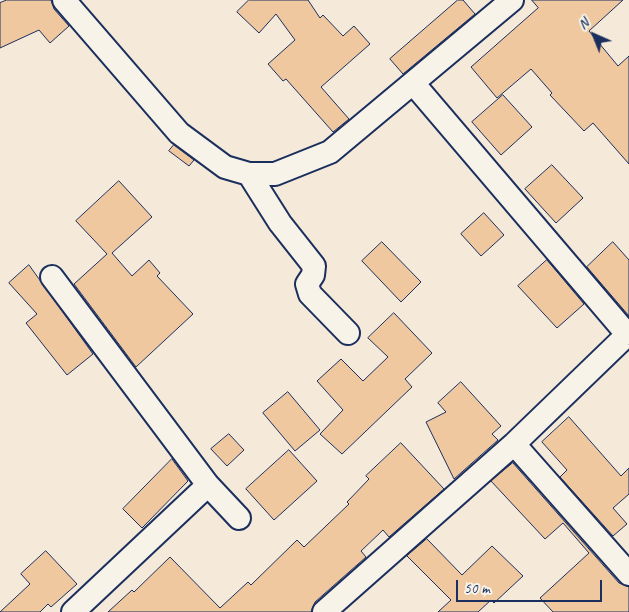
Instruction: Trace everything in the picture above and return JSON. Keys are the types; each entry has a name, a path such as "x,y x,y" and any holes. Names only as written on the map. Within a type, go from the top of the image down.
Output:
{"street":[{"path":"64,0 179,133 225,167 249,174 275,174 330,152 512,0"},
{"path":"324,612 514,444 628,334 413,83"},
{"path":"249,174 280,223 314,266 313,275 307,284 310,294 348,333"},
{"path":"52,277 208,485 239,518"},
{"path":"514,444 629,574"},
{"path":"73,612 208,485"}],"building":[{"path":"7,0 51,0 54,9 69,26 50,43 39,30 0,48 0,3"},
{"path":"249,0 308,0 320,18 323,15 343,36 354,26 370,44 321,87 349,119 333,132 286,79 283,81 268,64 295,40 276,14 259,33 237,12"},
{"path":"458,0 463,0 475,14 403,74 390,59"},
{"path":"532,0 623,0 589,31 618,66 629,56 629,164 593,123 584,131 550,95 552,93 531,69 497,98 471,67 538,8"},
{"path":"503,95 532,127 501,155 472,122"},
{"path":"174,145 194,160 189,166 169,151"},
{"path":"552,165 583,198 556,223 525,189"},
{"path":"119,181 152,217 112,253 132,276 149,260 160,273 157,276 193,314 136,367 74,284 107,254 76,221"},
{"path":"484,213 504,235 481,256 461,234"},
{"path":"382,242 421,282 401,302 362,261"},
{"path":"613,242 629,260 629,316 587,267"},
{"path":"547,260 584,304 557,328 518,286"},
{"path":"29,265 93,354 67,375 26,323 37,314 9,283"},
{"path":"394,313 432,353 405,379 412,387 342,454 320,434 343,410 317,381 341,359 363,381 388,357 368,338"},
{"path":"461,382 501,426 492,434 498,440 454,479 426,422 446,412 438,403"},
{"path":"288,392 320,430 295,451 263,413"},
{"path":"569,417 621,476 629,468 629,494 613,508 627,524 613,536 560,477 567,470 542,442"},
{"path":"229,434 244,450 227,466 211,449"},
{"path":"401,443 444,489 389,537 383,530 361,551 366,557 315,602 311,612 108,612 132,590 134,592 170,557 220,608 248,582 251,585 297,540 304,547 349,504 347,502 369,479 366,476"},
{"path":"289,450 317,481 274,520 246,489"},
{"path":"172,459 188,481 142,528 123,509"},
{"path":"513,463 619,583 629,587 629,612 553,612 540,598 589,553 563,523 545,539 491,481"},
{"path":"427,539 462,575 492,546 523,576 494,603 491,600 478,612 438,612 451,600 407,556"},
{"path":"46,551 77,584 51,607 48,604 40,612 0,612 30,584 21,574"}]}
